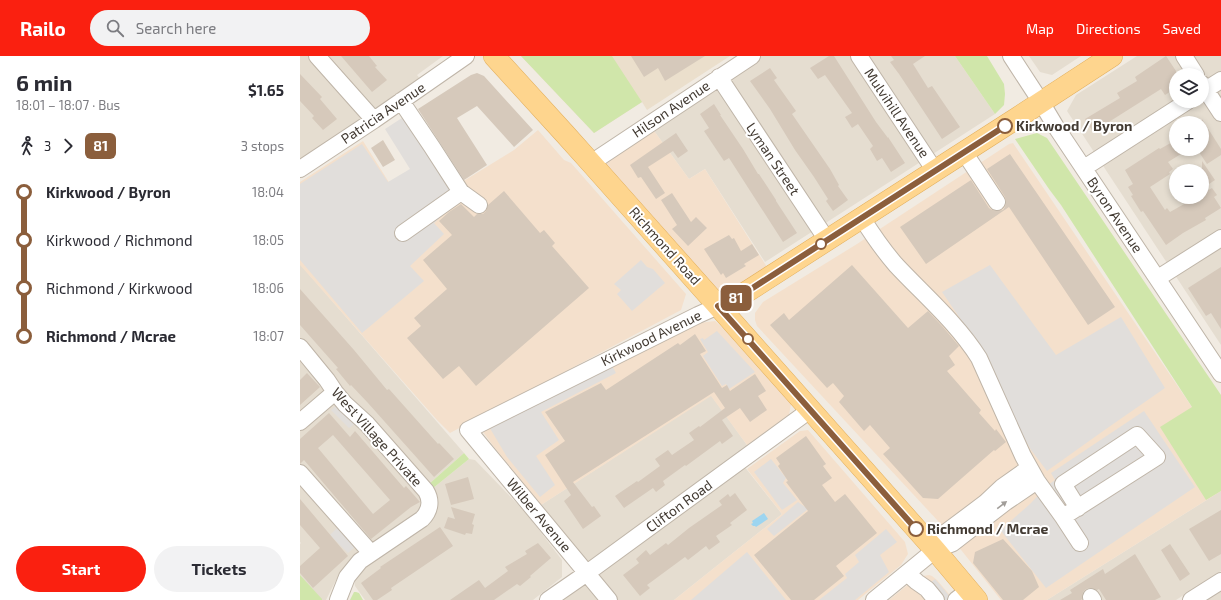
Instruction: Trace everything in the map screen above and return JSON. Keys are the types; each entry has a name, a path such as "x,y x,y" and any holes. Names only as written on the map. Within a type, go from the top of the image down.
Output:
{"main road":[{"name":"Richmond Road","path":"494,56 560,128 935,550 967,597"},
{"name":"Kirkwood Avenue","path":"718,306 737,298 1112,56"}],"street":[{"path":"317,56 374,120"},
{"name":"Patricia Avenue","path":"300,169 466,56"},
{"name":"Hilson Avenue","path":"590,163 752,56"},
{"name":"Mulvihill Avenue","path":"859,56 935,171"},
{"name":"Byron Avenue","path":"1011,56 1056,127 1221,374"},
{"path":"1184,56 1192,68"},
{"name":"Lyman Street","path":"719,78 827,240"},
{"path":"1209,86 1221,80"},
{"path":"1209,97 1221,113"},
{"path":"401,101 461,192 479,205"},
{"path":"1084,168 1177,108"},
{"path":"964,152 998,202"},
{"path":"403,232 461,192"},
{"path":"862,218 872,234 895,264 936,306 971,345 980,358 1023,456 1033,474 1080,543"},
{"path":"1158,278 1221,238"},
{"name":"Kirkwood Avenue","path":"468,430 718,306"},
{"name":"West Village Private","path":"300,348 327,380 334,392 368,424 426,491 429,500 428,510 422,519 360,561 347,577 338,600"},
{"path":"300,422 334,392"},
{"name":"Clifton Road","path":"548,600 810,410"},
{"name":"Wilber Avenue","path":"468,430 609,600"},
{"path":"1063,517 1078,508 1157,457 1138,435 1062,484 1078,508"},
{"path":"300,473 371,553"},
{"path":"874,600 935,550 953,543 1006,502 1033,474"},
{"path":"907,573 927,589 936,600"},
{"path":"1191,600 1221,581"}],"shaded area":[{"path":"300,56 443,56 417,75 425,85 300,169"},
{"path":"521,56 730,56 647,110 642,102 594,133"},
{"path":"752,56 955,56 995,114 765,262 705,169 689,179 649,124"},
{"path":"1029,56 1081,56 1052,75 1040,72"},
{"path":"1137,56 1221,56 1221,345 1067,111 1076,95"},
{"path":"405,116 462,199 434,223 444,234 410,266 424,281 362,333 300,260 300,184 362,144 388,182 410,169 385,129"},
{"path":"649,124 689,179 705,169 772,275 718,306 591,163"},
{"path":"538,130 564,160 571,163 686,294 681,310 450,433 300,265 300,182 363,141 390,184 462,182 514,150"},
{"path":"1013,143 1221,450 1221,491 1047,600 1001,600 938,521 757,326 755,320 755,313 763,302 857,244 1009,144"},
{"path":"641,260 647,267 653,269 665,283 632,311 617,294 621,290 614,284"},
{"path":"300,264 464,453 421,491 424,497 421,511 346,567 336,580 326,600 322,600 300,575"},
{"path":"990,265 1056,355 1121,317 1165,388 1047,471 1031,450 1012,417 972,336 942,292"},
{"path":"715,321 729,334 791,404 789,415 747,445 711,396 541,505 483,432 699,323"},
{"path":"717,331 755,372 729,389 726,384 722,386 703,356 708,352 700,339 703,338 704,340"},
{"path":"610,362 616,373 541,412 559,440 536,456 555,485 540,497 507,457 488,425"},
{"path":"711,395 752,452 740,461 782,514 674,600 554,600 587,573 541,505"},
{"path":"337,405 356,423 349,428 331,410"},
{"path":"1144,411 1195,487 1046,588 1001,531 1055,480 1051,473"},
{"path":"808,430 905,542 908,554 901,565 858,600 674,600 782,514 747,469 800,431"},
{"path":"469,459 475,460 526,513 562,560 562,577 533,600 365,600 355,586 354,579 364,566 422,519 432,489"},
{"path":"771,459 786,478 783,483 797,500 782,510 754,472"},
{"path":"1221,491 1221,571 1176,600 1047,600"},
{"path":"798,502 808,509 774,536 767,529"},
{"path":"338,527 355,547 348,553 330,535"},
{"path":"886,529 897,542 880,555 889,572 855,600 819,600 847,578 845,574 859,562 855,555"},
{"path":"747,552 786,600 691,600"},
{"path":"920,575 932,576 954,600 889,600"},
{"path":"935,579 953,600 930,600 922,590"},
{"path":"1221,581 1221,600 1191,600"}],"green space":[{"path":"521,56 612,56 642,102 594,133"},
{"path":"955,56 987,56 1004,84 1004,105 995,114"},
{"path":"1037,133 1047,138 1221,395 1221,491 1206,500 1160,427 1192,407 1061,205 1015,139"},
{"path":"464,453 469,459 432,489 429,484"},
{"path":"300,575 322,599 322,600 300,600"},
{"path":"354,592 359,593 363,600 350,600"}],"water":[{"path":"764,513 768,519 756,527 751,524 753,523 752,521"}],"building":[{"path":"341,56 369,56 377,66 375,67 387,80 372,92"},
{"path":"631,56 705,56 665,81 658,68 644,77"},
{"path":"829,56 834,56 876,122 905,163 891,172 882,158 877,161 870,149 873,146 858,124 852,128 845,117 852,113 825,75 818,79 810,68"},
{"path":"891,56 925,56 913,64 928,88 932,86 960,127 942,139 890,62 894,60"},
{"path":"1166,56 1174,68 1169,68 1169,92 1165,95 1161,89 1093,132 1085,119 1120,98 1117,93 1137,81 1135,77"},
{"path":"770,68 777,78 774,80 796,111 792,114 830,169 839,185 838,186 848,200 833,211 826,201 828,199 814,177 750,81"},
{"path":"477,73 484,76 533,130 514,147 477,106 457,118 487,165 464,180 418,109 471,75"},
{"path":"300,74 322,97 320,99 337,119 323,130 312,118 314,116 300,101"},
{"path":"714,104 797,233 783,242 729,158 724,161 704,131 709,128 700,114"},
{"path":"1209,130 1221,149 1221,155 1207,164 1202,156 1209,156"},
{"path":"676,133 688,151 678,158 673,151 648,167 665,193 656,199 641,177 638,178 630,165"},
{"path":"383,140 395,160 383,167 371,148"},
{"path":"1169,144 1169,156 1178,156 1168,162 1169,164 1169,175 1150,187 1165,210 1167,208 1170,212 1184,204 1209,204 1209,190 1212,188 1217,195 1214,197 1221,208 1205,218 1206,220 1166,245 1131,196 1133,195 1128,187 1133,184 1125,170 1159,148 1160,149"},
{"path":"1010,154 1115,307 1088,325 1009,207 926,264 900,227 971,180 989,208 997,211 1003,210 1006,202 1005,197 987,169"},
{"path":"1209,171 1215,180 1209,184"},
{"path":"504,191 540,233 544,230 555,243 552,246 589,288 476,386 459,366 443,379 407,338 421,326 414,318 447,289 423,260 452,235 439,221 449,212 461,204 474,217 477,214 483,214 488,205"},
{"path":"672,193 691,222 696,217 707,228 688,246 672,229 677,225 661,200"},
{"path":"729,235 732,239 734,238 741,251 752,244 759,255 744,264 746,266 726,278 723,273 721,275 704,249"},
{"path":"852,265 908,328 928,311 943,327 959,346 949,356 955,365 947,371 981,410 979,413 995,431 996,429 1006,442 995,451 994,450 938,499 923,498 883,454 890,448 870,425 864,431 839,402 844,396 833,383 827,388 770,325 784,313 789,320"},
{"path":"1221,267 1221,329 1211,313 1206,316 1188,288"},
{"path":"300,289 387,390 389,389 438,444 439,443 454,459 434,477 368,403 351,385 350,386 336,369 338,368 300,325"},
{"path":"695,334 706,351 700,354 722,388 727,385 730,391 755,374 766,391 758,396 767,410 750,422 740,408 722,420 733,436 722,444 720,441 663,481 665,485 656,492 653,488 624,508 615,496 660,466 655,459 668,450 672,455 694,440 689,433 699,426 700,427 725,408 714,392 573,482 592,507 594,506 601,516 583,529 564,501 571,495 545,455 565,441 545,412 601,383 606,390 678,343 680,345"},
{"path":"307,373 320,387 300,405 300,380"},
{"path":"329,413 350,437 355,431 404,488 406,486 420,502 411,507 371,539 304,460 300,464 300,439","holes":["333,435 390,500 373,514 318,448"]},
{"path":"806,436 826,464 823,466 832,478 822,485 835,502 845,494 877,533 836,566 844,576 814,600 791,600 754,555 808,511 786,482 788,481 778,466 780,464 776,458"},
{"path":"468,477 474,499 451,505 445,484"},
{"path":"735,493 747,510 730,523 732,525 716,536 720,542 709,550 706,546 688,560 685,557 647,585 650,588 640,596 623,575 639,563 636,559 646,550 650,555 666,543 668,545 722,505 719,501 728,494 730,497"},
{"path":"300,499 348,556 313,588 300,573 300,566 320,548 300,525"},
{"path":"451,507 475,514 472,524 474,525 472,534 466,533 465,535 444,528 448,517 455,519"},
{"path":"1221,510 1221,554 1209,561 1189,529"},
{"path":"440,527 453,546 391,588 392,590 377,600 373,600 361,583 381,568 380,567"},
{"path":"1003,539 1032,571 1039,587 1023,600 1003,600 973,563 975,552"},
{"path":"538,543 551,558 520,586 517,584 494,600 450,600 479,580 485,588 508,571 505,567 527,554 525,551"},
{"path":"1170,544 1190,574 1180,581 1161,550"},
{"path":"1135,554 1161,597 1155,600 1106,600 1099,589 1097,590 1091,588 1086,589 1083,592 1081,600 1060,600 1072,593 1070,590 1103,569 1105,574"}],"bus line":[{"name":"81","path":"916,529 718,306 737,298 1005,126"}],"place":[{"name":"Kirkwood / Byron","path":"1005,126"},
{"name":"Richmond / Mcrae","path":"916,529"}]}
